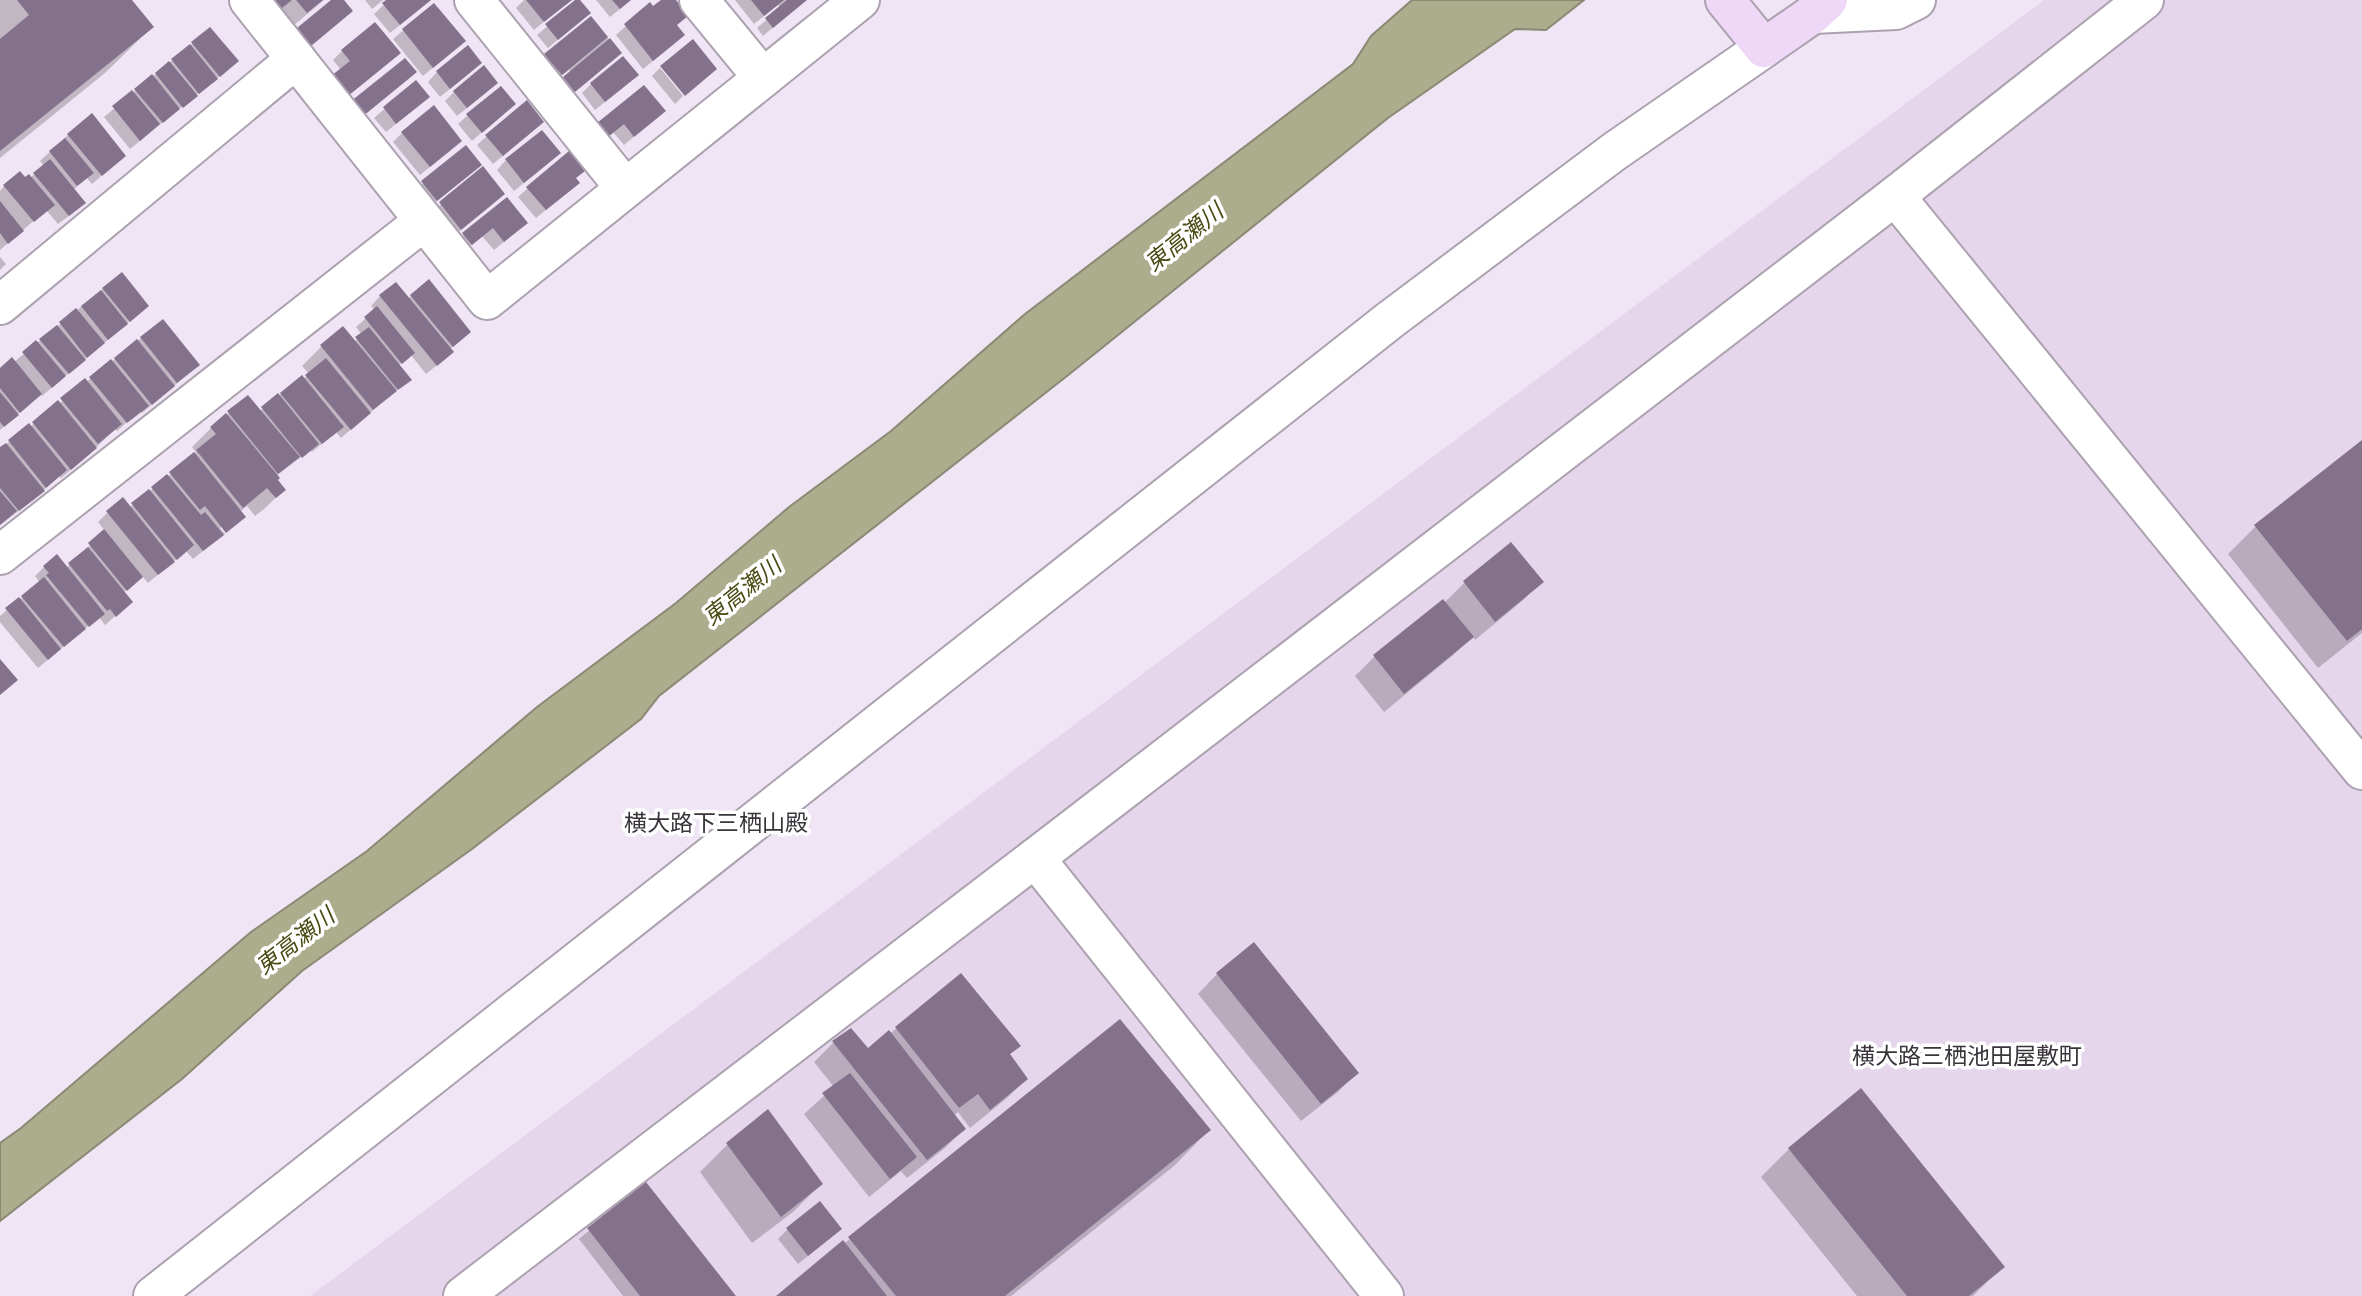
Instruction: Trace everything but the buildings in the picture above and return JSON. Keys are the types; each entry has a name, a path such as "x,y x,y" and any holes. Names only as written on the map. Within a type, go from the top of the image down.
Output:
{"main road":[{"path":"1732,9 1764,48 1821,7"}],"street":[{"path":"249,0 487,300 860,0"},
{"path":"474,0 625,188"},
{"path":"699,0 763,78"},
{"path":"1821,7 1896,10 1916,0"},
{"path":"463,1296 1895,196 2144,0"},
{"path":"153,1296 1390,320 1615,151 1764,48"},
{"path":"0,305 296,59"},
{"path":"1895,196 2362,770"},
{"path":"0,555 424,221"},
{"path":"1035,858 1384,1296"}],"shaded area":[{"path":"2044,0 2362,0 2362,1296 310,1296"}],"water":[{"name":"東高瀬川","path":"1412,0 1584,0 1546,30 1515,29 1388,118 1067,376 659,696 641,719 472,849 302,971 182,1079 0,1221 0,1143 251,932 367,851 537,707 676,603 789,507 891,431 1025,314 1353,64 1371,36"}],"district":[{"name":"横大路下三栖山殿","path":"716,823"},
{"name":"横大路三栖池田屋敷町","path":"1967,1056"}]}
